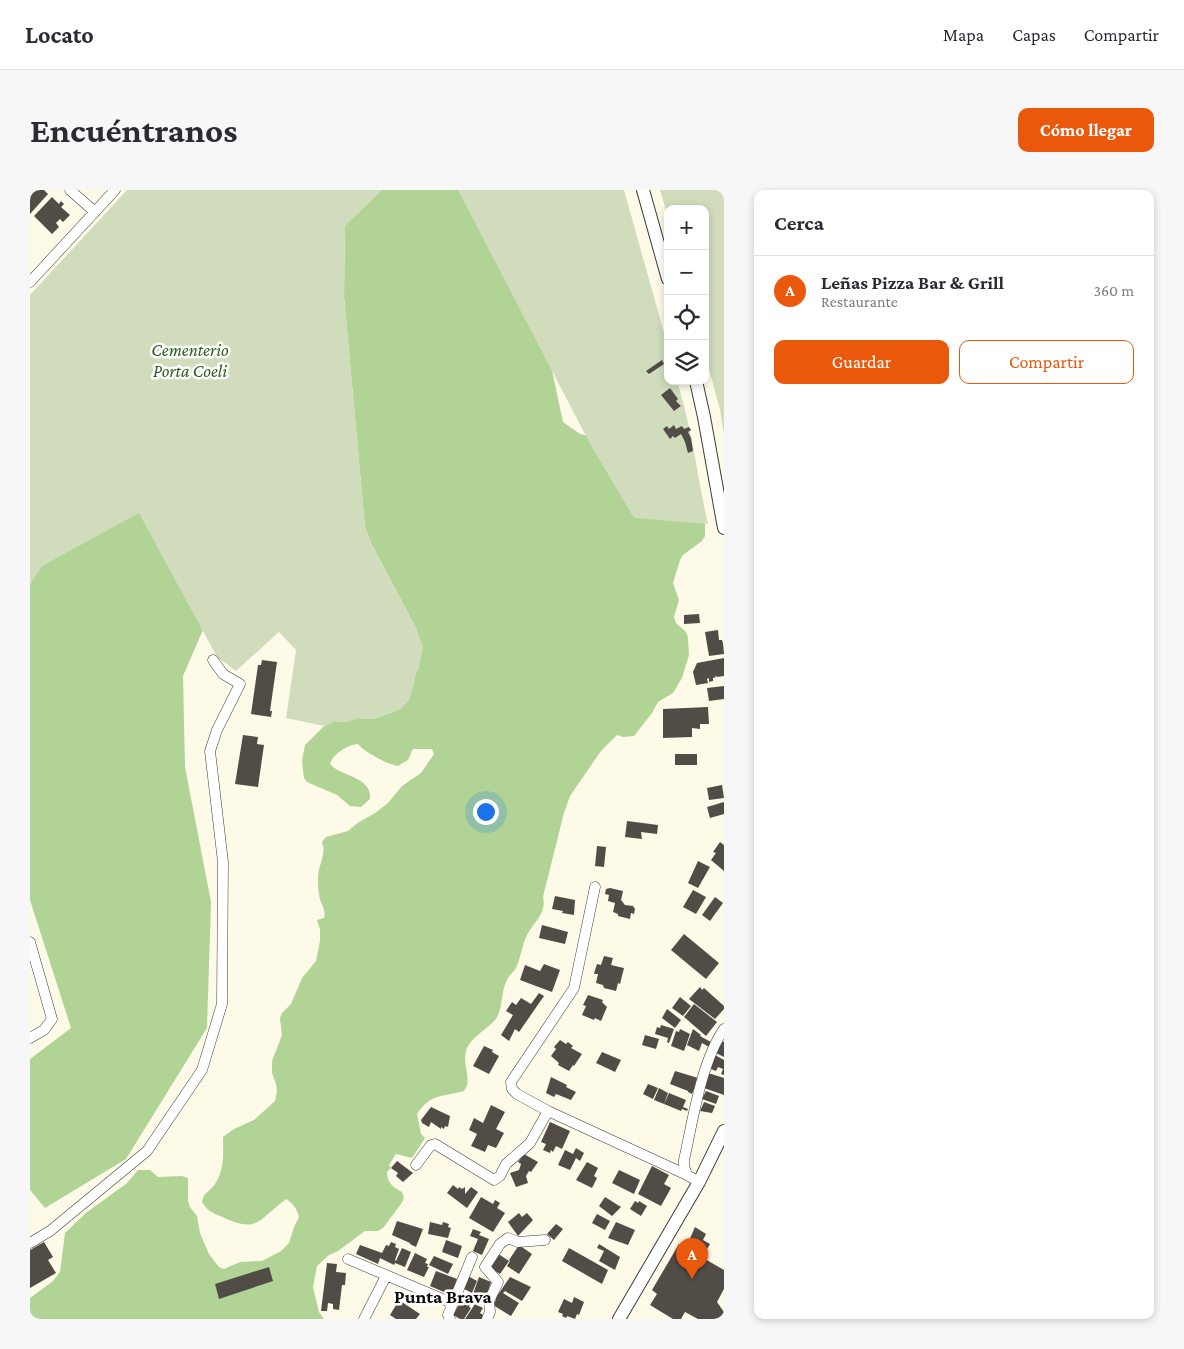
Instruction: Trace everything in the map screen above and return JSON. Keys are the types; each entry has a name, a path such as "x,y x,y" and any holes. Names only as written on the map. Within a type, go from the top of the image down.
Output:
{"street":[{"path":"70,190 95,212"},
{"path":"30,282 115,190"},
{"path":"643,190 664,265"},
{"path":"697,385 724,528"},
{"path":"30,1243 50,1231 146,1151 202,1070 222,1004 223,862 210,751 217,730 240,684 223,674 213,660"},
{"path":"595,888 574,988 511,1082 512,1089 517,1094 548,1111 699,1182"},
{"path":"30,942 52,1019 44,1030 30,1038"},
{"path":"687,1175 684,1160 701,1086 716,1040 724,1029"},
{"path":"416,1165 431,1145 435,1144 494,1180 500,1176 506,1164 530,1143 548,1111"},
{"path":"619,1319 699,1182 724,1131"},
{"path":"487,1319 490,1312 489,1301 498,1282 485,1267 500,1244 508,1238 518,1242 545,1240"},
{"path":"450,1319 448,1314 472,1257"},
{"path":"348,1259 452,1303"},
{"path":"364,1319 386,1276"}],"green space":[{"name":"Cementerio Porta Coeli","path":"127,190 382,190 345,226 344,297 365,527 371,543 417,630 423,647 408,701 400,709 374,719 357,718 346,722 335,721 324,726 286,718 296,650 279,632 236,671 217,657 139,513 42,566 30,584 30,295"},
{"path":"357,190 477,190 540,314 563,422 580,434 598,438 705,523 705,536 702,541 683,555 673,583 679,600 674,617 676,623 686,632 688,637 689,655 682,678 673,693 658,702 634,736 623,737 617,735 601,751 570,796 543,897 542,913 527,935 516,968 505,985 498,1016 471,1042 466,1051 467,1087 464,1091 432,1099 417,1114 421,1134 425,1138 412,1158 396,1154 389,1165 391,1168 387,1172 389,1182 402,1192 404,1198 383,1228 378,1231 365,1231 338,1251 329,1255 317,1266 313,1287 319,1312 324,1319 30,1319 30,1298 53,1281 60,1272 65,1233 87,1212 126,1184 138,1170 150,1170 158,1177 182,1176 188,1178 188,1201 190,1207 197,1216 200,1233 209,1254 219,1267 224,1269 240,1262 262,1261 281,1251 289,1243 299,1217 294,1206 286,1199 262,1219 250,1224 242,1224 215,1214 202,1202 205,1194 215,1184 220,1172 223,1161 223,1137 234,1129 254,1120 275,1101 277,1091 272,1073 272,1061 282,1035 280,1018 282,1013 291,1004 302,978 316,961 320,941 320,929 317,920 324,918 318,886 318,873 323,855 322,842 326,837 348,831 388,803 402,786 421,773 434,754 432,749 413,749 408,760 398,766 377,758 358,744 349,746 341,751 330,764 361,781 366,786 370,799 361,807 350,806 337,795 307,782 304,778 302,761 305,745 324,726 335,721 346,722 357,718 374,719 400,709 408,701 419,667 417,630 371,543 365,527 344,297 345,226"},
{"path":"458,190 624,190 664,333 664,385 678,385 708,524 634,518 589,442"},
{"path":"660,190 724,190 724,434 709,369 709,205 664,205"},
{"path":"139,512 203,630 183,676 185,767 211,902 207,1028 126,1159 45,1208 30,1190 30,1059 71,1028 30,900 30,584 41,566"}],"building":[{"path":"33,190 44,190 48,194 30,214 30,193"},
{"path":"52,197 59,204 61,201 64,204 61,207 70,215 63,222 60,219 56,223 59,227 52,234 34,216"},
{"path":"662,360 664,364 649,374 646,371"},
{"path":"670,388 678,399 676,401 681,406 674,411 661,395"},
{"path":"674,425 676,429 682,426 684,429 689,427 691,430 688,432 693,451 688,453 681,434 670,439 663,429 667,426 669,429"},
{"path":"699,614 700,623 684,624 684,615"},
{"path":"718,630 719,640 722,640 723,643 724,654 709,656 705,632"},
{"path":"724,658 724,676 717,677 715,675 716,677 713,678 713,681 709,682 709,678 707,679 708,683 696,685 693,672 697,663"},
{"path":"262,660 277,662 270,711 272,711 271,717 251,714 258,665 261,665"},
{"path":"724,686 724,699 709,701 707,688"},
{"path":"708,707 709,724 700,724 700,729 692,728 692,737 663,738 663,709"},
{"path":"243,735 258,737 257,744 264,745 258,787 235,784"},
{"path":"675,754 697,754 697,765 675,765"},
{"path":"722,785 724,798 709,800 707,788"},
{"path":"724,802 724,814 710,818 707,807"},
{"path":"627,821 658,825 657,834 641,832 642,839 625,837"},
{"path":"720,842 724,845 724,871 711,860 716,853 713,852"},
{"path":"597,846 606,847 604,867 595,866"},
{"path":"698,861 710,867 698,888 688,883"},
{"path":"606,889 623,891 621,900 625,905 633,906 635,909 634,914 631,913 630,919 618,916 618,914 613,912 615,903 608,901 609,895 605,894"},
{"path":"693,890 706,897 696,914 683,907"},
{"path":"555,896 575,900 574,915 552,909"},
{"path":"715,897 723,903 710,921 702,915"},
{"path":"542,925 568,932 565,944 539,938"},
{"path":"684,934 719,963 706,979 671,950"},
{"path":"604,956 613,958 611,965 624,968 616,991 604,988 603,985 596,983 598,974 594,974 595,970 597,964 601,965"},
{"path":"544,964 560,970 552,992 520,980 525,965 540,971"},
{"path":"700,987 702,990 704,988 724,1006 724,1009 715,1019 689,999"},
{"path":"539,993 544,996 519,1032 515,1029 509,1041 501,1035 513,1015 506,1011 512,1002 516,1005 521,998 531,1004"},
{"path":"588,995 603,1000 602,1002 607,1007 601,1021 582,1015 586,1006 583,1005"},
{"path":"680,997 691,1006 683,1016 672,1008"},
{"path":"694,1004 717,1022 706,1036 684,1017"},
{"path":"667,1009 681,1020 675,1028 662,1018"},
{"path":"661,1025 674,1029 669,1043 667,1042 668,1038 655,1034 657,1027 660,1028"},
{"path":"680,1029 690,1034 684,1051 671,1046 676,1031 679,1032"},
{"path":"693,1029 700,1036 711,1042 709,1047 702,1043 699,1051 687,1045"},
{"path":"645,1035 659,1039 656,1049 642,1045"},
{"path":"560,1040 566,1044 568,1042 573,1046 571,1048 582,1054 569,1071 558,1065 559,1063 551,1056 556,1049 554,1047"},
{"path":"721,1041 724,1042 724,1057 716,1053"},
{"path":"484,1046 493,1050 492,1052 499,1056 489,1074 473,1066"},
{"path":"602,1052 621,1060 615,1072 596,1063"},
{"path":"715,1055 724,1060 724,1075 721,1074 723,1069 718,1067 716,1071 711,1069"},
{"path":"675,1071 698,1078 692,1094 670,1084"},
{"path":"708,1073 724,1078 724,1095 704,1088"},
{"path":"551,1077 576,1092 571,1100 556,1094 554,1097 546,1093"},
{"path":"648,1084 658,1088 653,1099 643,1094"},
{"path":"659,1088 668,1093 664,1104 654,1100"},
{"path":"706,1091 719,1096 716,1104 702,1099"},
{"path":"669,1093 686,1100 683,1107 688,1109 687,1111 682,1109 681,1111 664,1104"},
{"path":"704,1102 715,1106 712,1113 700,1111"},
{"path":"491,1105 505,1112 496,1129 504,1133 496,1148 488,1145 485,1152 471,1146 477,1134 469,1130 474,1118 483,1123"},
{"path":"431,1107 450,1116 448,1127 445,1126 444,1129 441,1127 441,1129 431,1122 429,1127 422,1123 421,1120"},
{"path":"550,1122 570,1131 562,1149 556,1146 553,1152 551,1150 550,1153 543,1150 546,1144 541,1142"},
{"path":"576,1148 584,1153 580,1161 576,1158 570,1170 558,1165 565,1150 573,1154"},
{"path":"524,1154 538,1162 526,1176 528,1183 516,1187 510,1173 519,1170 521,1164 518,1162"},
{"path":"397,1161 413,1173 403,1182 396,1176 398,1173 391,1168"},
{"path":"587,1162 598,1168 594,1176 597,1178 592,1188 576,1180"},
{"path":"652,1166 669,1175 664,1184 671,1188 661,1206 638,1194"},
{"path":"619,1170 640,1180 634,1194 612,1183"},
{"path":"453,1185 458,1189 459,1187 462,1189 465,1187 465,1194 471,1187 478,1192 467,1208 447,1193"},
{"path":"481,1197 493,1204 495,1200 500,1203 497,1208 505,1213 493,1232 469,1218"},
{"path":"605,1197 621,1207 612,1216 599,1206"},
{"path":"635,1201 638,1203 639,1201 647,1206 641,1216 630,1209"},
{"path":"519,1213 522,1217 527,1213 533,1220 518,1236 508,1222"},
{"path":"597,1214 610,1221 605,1230 592,1223"},
{"path":"397,1221 423,1229 416,1247 392,1235"},
{"path":"430,1222 442,1225 443,1222 449,1224 448,1227 451,1228 448,1238 428,1234"},
{"path":"616,1222 635,1230 628,1245 608,1238"},
{"path":"556,1224 563,1229 554,1240 547,1234"},
{"path":"695,1227 706,1234 703,1240 710,1244 703,1256 690,1249 692,1246 688,1243"},
{"path":"473,1229 481,1232 479,1235 489,1239 482,1255 473,1251 478,1239 470,1236"},
{"path":"446,1240 462,1246 458,1258 442,1252"},
{"path":"44,1242 53,1257 48,1260 56,1273 30,1288 30,1250"},
{"path":"391,1242 396,1244 395,1247 399,1249 396,1261 402,1248 411,1252 405,1267 395,1263 394,1265 380,1258 378,1264 356,1254 360,1245 382,1253 386,1245 389,1246"},
{"path":"599,1244 620,1257 615,1270 599,1261 604,1251 597,1248"},
{"path":"679,1244 724,1270 724,1289 717,1302 724,1315 716,1319 698,1319 685,1312 681,1319 673,1319 650,1305 657,1294 652,1290"},
{"path":"519,1245 532,1254 519,1274 507,1266"},
{"path":"569,1248 608,1270 602,1284 562,1261"},
{"path":"415,1253 427,1259 425,1263 429,1267 424,1277 407,1270"},
{"path":"497,1253 509,1261 500,1274 489,1267"},
{"path":"434,1256 453,1264 448,1274 429,1265"},
{"path":"327,1263 337,1264 336,1272 346,1273 345,1285 342,1285 339,1310 333,1309 333,1304 328,1303 327,1311 321,1311"},
{"path":"269,1267 273,1281 219,1299 215,1284"},
{"path":"436,1271 457,1279 451,1295 430,1286"},
{"path":"468,1276 477,1281 472,1293 462,1288"},
{"path":"479,1277 491,1282 485,1302 475,1298 476,1295 473,1294"},
{"path":"510,1277 531,1287 522,1301 505,1291 503,1293 519,1303 511,1316 493,1305"},
{"path":"464,1296 472,1301 469,1307 471,1308 464,1319 460,1319 453,1315"},
{"path":"574,1297 584,1302 579,1315 577,1314 575,1319 562,1316 563,1314 558,1312 564,1299 572,1303"},
{"path":"399,1300 420,1314 416,1319 396,1319 390,1315"},
{"path":"475,1304 483,1308 480,1313 486,1317 484,1319 465,1319"}],"place":[{"name":"Leñas Pizza Bar & Grill","path":"692,1279"}],"district":[{"name":"Punta Brava","path":"443,1296"}]}
